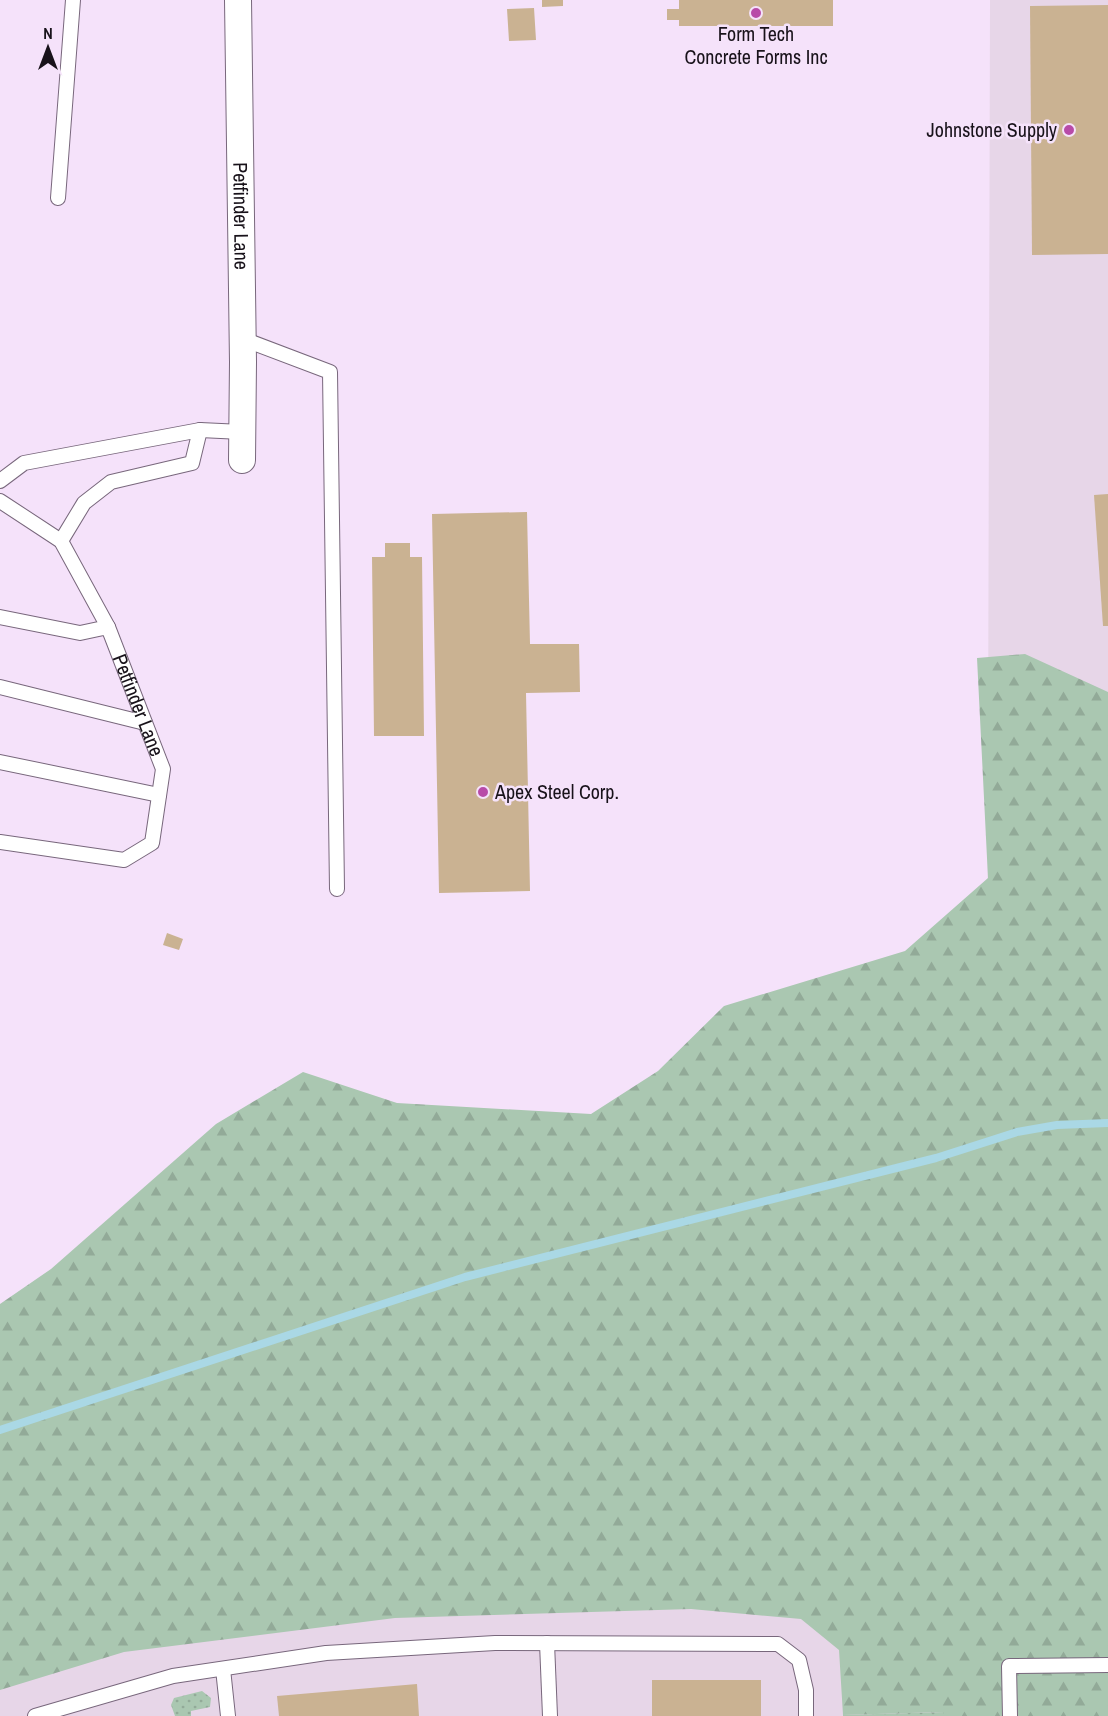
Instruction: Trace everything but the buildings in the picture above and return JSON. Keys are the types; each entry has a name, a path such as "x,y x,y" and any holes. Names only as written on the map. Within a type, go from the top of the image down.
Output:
{"street":[{"name":"Petfinder Lane","path":"238,0 243,339 242,460"}],"lane":[{"path":"58,198 73,0"},
{"path":"243,339 330,372 337,889"},
{"path":"0,480 24,463 201,430 242,432"},
{"path":"61,541 84,503 111,482 192,463 201,430"},
{"path":"0,501 61,541 108,627"},
{"name":"Petfinder Lane","path":"0,617 80,633 108,627 163,769 152,843 124,860 0,842"},
{"path":"0,687 145,723"},
{"path":"0,762 159,795"},
{"path":"35,1716 173,1676 326,1653 495,1643 777,1644 799,1660 806,1690 806,1716"},
{"path":"548,1643 550,1716"},
{"path":"1010,1716 1009,1666 1108,1665"},
{"path":"223,1669 228,1716"}],"shaded area":[{"path":"990,0 1108,0 1108,1716 0,1716 0,1564 986,1536"}],"green space":[{"path":"1025,654 1108,692 1108,1716 944,1716 944,1712 843,1715 839,1650 801,1619 691,1609 395,1618 124,1652 0,1690 0,1304 51,1269 216,1124 303,1072 397,1103 591,1114 658,1071 724,1006 905,951 988,878 977,658"},
{"path":"202,1691 211,1698 210,1707 191,1711 191,1716 175,1716 171,1705 174,1698"},
{"path":"944,1712 944,1716 843,1716 843,1715"}],"waterway":[{"path":"0,1430 465,1277 936,1158 1017,1132 1057,1125 1108,1123"}],"place":[{"name":"Form Tech Concrete Forms Inc","path":"756,13"},
{"name":"Johnstone Supply","path":"1069,130"},
{"name":"Apex Steel Corp.","path":"483,792"}]}
